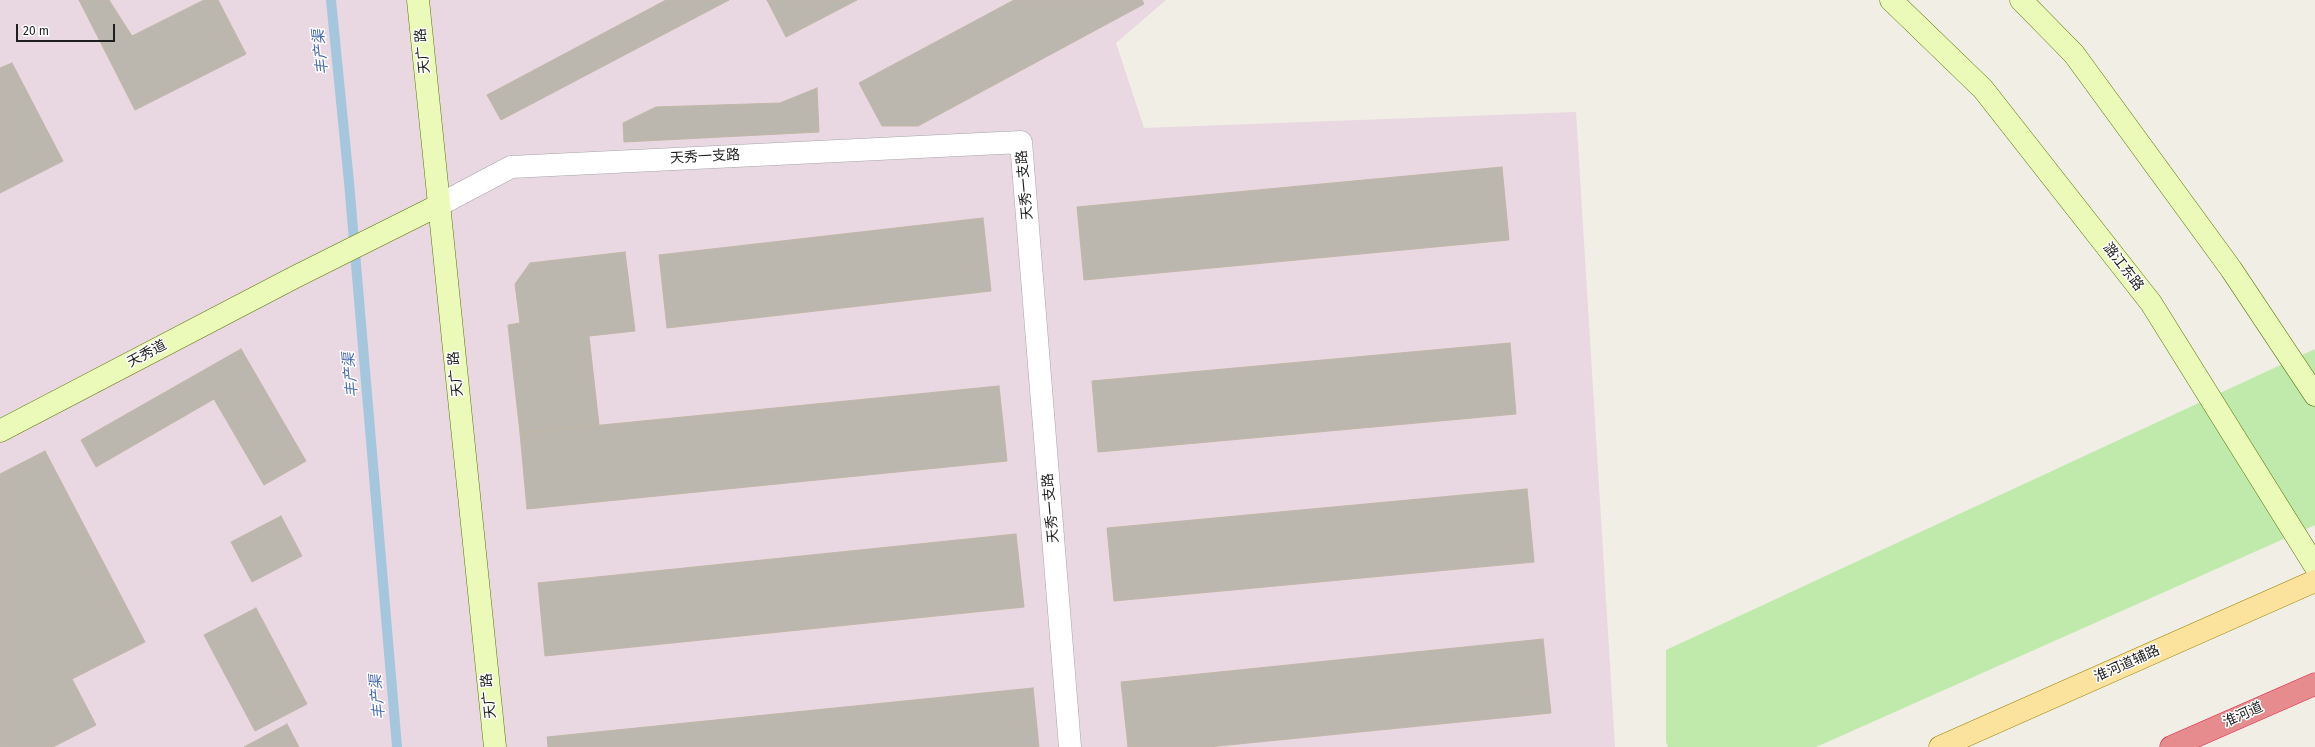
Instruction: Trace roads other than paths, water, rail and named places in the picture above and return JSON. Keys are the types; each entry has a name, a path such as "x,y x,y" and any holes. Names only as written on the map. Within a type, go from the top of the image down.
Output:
{"highway":[{"name":"淮河道","path":"2171,747 2315,684"}],"main road":[{"name":"淮河道辅路","path":"1940,747 2315,582"}],"street":[{"name":"天广 路","path":"418,0 494,747"},
{"name":"潞江东路","path":"1891,0 1983,89 2151,303 2315,566"},
{"path":"2021,0 2074,54 2231,269 2315,395"},
{"name":"天秀一支路","path":"439,205 511,167 1021,142 1070,747"},
{"name":"天秀道","path":"0,431 295,277 439,205"}],"waterway":[{"name":"丰产渠","path":"331,0 349,182 397,747"}]}
